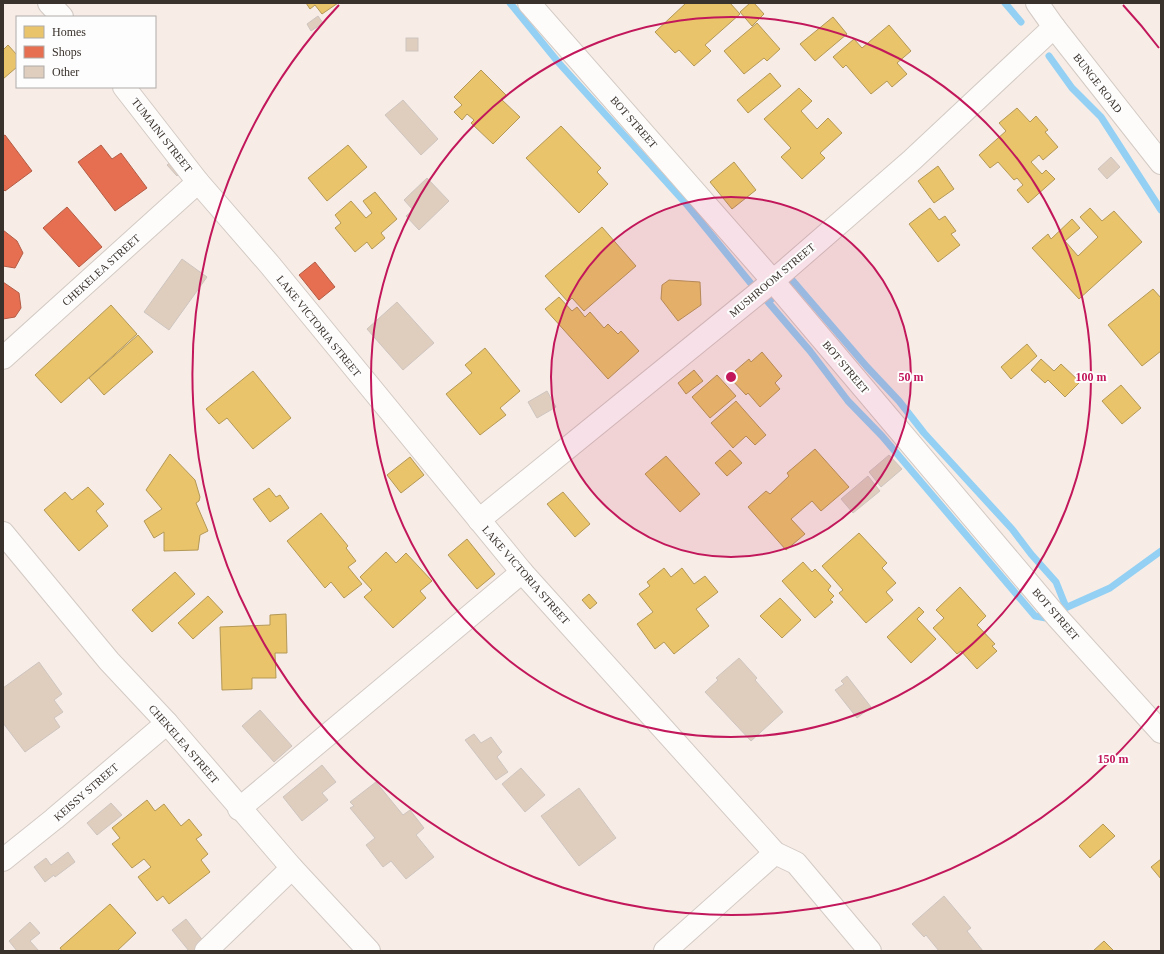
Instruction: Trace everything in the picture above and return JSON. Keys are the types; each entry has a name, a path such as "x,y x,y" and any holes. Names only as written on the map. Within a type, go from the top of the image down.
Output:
{"street":[{"path":"49,3 61,16"},
{"name":"BOT STREET","path":"529,3 773,281 1058,618 1161,732"},
{"name":"BUNGE ROAD","path":"1037,3 1054,27 1161,162"},
{"name":"MUSHROOM STREET","path":"479,520 773,281 912,160 1054,27"},
{"name":"TUMAINI STREET","path":"125,88 198,182"},
{"name":"CHEKELEA STREET","path":"3,358 198,182"},
{"name":"LAKE VICTORIA STREET","path":"198,182 270,265 522,572 775,853 796,863 870,951"},
{"name":"CHEKELEA STREET","path":"3,533 109,660 167,723 239,809 369,951"},
{"path":"239,809 522,572"},
{"name":"KEISSY STREET","path":"3,860 54,819 167,723"},
{"path":"665,951 775,853"},
{"path":"206,951 292,868"}],"building: Homes":[{"path":"306,3 338,3 322,14 315,5 310,9"},
{"path":"686,3 730,3 740,14 705,45 711,51 694,66 679,50 675,53 655,32"},
{"path":"750,3 754,3 764,14 752,26 740,12"},
{"path":"833,17 847,34 815,61 800,44"},
{"path":"757,23 780,49 767,61 764,58 744,74 724,51"},
{"path":"889,25 911,51 897,63 907,74 892,87 887,81 871,94 846,65 843,68 833,57 854,39 862,48"},
{"path":"8,45 16,54 16,68 3,79 3,50"},
{"path":"481,70 506,95 501,99 520,117 493,144 471,123 474,120 467,114 462,120 454,112 462,105 454,97"},
{"path":"770,73 781,86 748,113 737,100"},
{"path":"799,88 812,101 801,111 817,129 828,118 842,133 820,153 825,158 802,179 781,157 791,148 764,119"},
{"path":"1017,108 1030,122 1036,116 1048,130 1045,132 1058,147 1043,160 1039,155 1031,162 1042,174 1046,170 1055,179 1028,203 1017,190 1023,185 1017,178 1014,180 998,162 990,168 979,155 1006,131 999,123"},
{"path":"561,126 601,168 597,172 608,184 579,213 526,158"},
{"path":"348,145 367,167 327,201 308,178"},
{"path":"734,162 756,190 732,209 710,182"},
{"path":"938,166 954,189 934,203 918,181"},
{"path":"375,192 397,219 381,233 385,238 372,249 367,242 355,252 335,228 341,223 335,215 351,201 366,218 372,213 363,201"},
{"path":"930,208 939,220 945,216 956,231 951,234 960,245 938,262 909,224"},
{"path":"1090,208 1102,221 1114,211 1142,242 1079,299 1032,248 1048,234 1051,239 1072,219 1080,228 1065,241 1078,256 1098,237 1080,217"},
{"path":"602,227 636,266 584,311 572,298 568,302 545,276"},
{"path":"669,280 700,282 701,305 678,321 661,299 662,285"},
{"path":"1153,289 1161,298 1161,351 1142,366 1108,325"},
{"path":"559,297 572,311 577,307 585,317 590,312 604,328 608,324 618,334 621,331 639,351 608,379 545,309"},
{"path":"111,305 137,334 61,403 35,375"},
{"path":"138,335 153,352 104,395 89,378"},
{"path":"1027,344 1037,356 1011,379 1001,367"},
{"path":"485,348 520,391 500,408 506,415 480,435 446,394 472,373 465,365"},
{"path":"762,352 782,376 775,383 780,389 760,407 748,393 746,395 731,379 737,374 735,371 749,359 751,362"},
{"path":"1041,359 1054,371 1061,364 1080,382 1065,397 1048,380 1045,383 1031,370"},
{"path":"694,370 703,381 686,394 678,383"},
{"path":"253,371 291,418 253,449 227,418 219,424 206,409"},
{"path":"717,375 736,396 710,418 692,397"},
{"path":"1121,385 1141,408 1122,424 1102,401"},
{"path":"736,401 766,435 755,445 746,436 733,448 711,423"},
{"path":"815,449 849,487 821,511 812,501 791,519 805,534 786,550 748,507 766,491 770,494 789,476 787,473"},
{"path":"730,450 742,463 727,476 715,463"},
{"path":"170,454 195,480 200,497 199,501 196,503 208,531 200,535 198,550 164,551 164,532 154,538 144,521 162,509 146,490"},
{"path":"666,456 700,494 680,512 645,474"},
{"path":"410,457 424,475 401,493 387,475"},
{"path":"88,487 104,504 96,511 108,526 79,551 44,510 65,492 72,500"},
{"path":"269,488 276,497 280,495 289,508 270,522 253,499"},
{"path":"563,492 590,524 575,537 547,504"},
{"path":"321,513 348,546 346,548 356,561 348,567 362,584 344,598 331,582 325,588 287,541"},
{"path":"859,533 887,563 882,568 896,583 886,592 893,600 866,623 839,593 843,590 822,566"},
{"path":"467,539 495,574 477,589 448,555"},
{"path":"386,552 396,563 406,553 432,581 420,591 426,598 393,628 364,597 372,590 360,577"},
{"path":"803,562 812,572 815,569 831,586 828,590 834,596 830,600 833,602 815,618 782,581"},
{"path":"664,568 671,577 682,568 694,584 705,576 718,592 696,609 709,626 674,654 664,642 655,649 637,624 653,612 639,594 650,586 647,582"},
{"path":"175,572 195,594 152,632 132,610"},
{"path":"960,587 986,616 977,625 995,644 992,646 997,651 977,669 961,651 957,654 933,628 944,618 936,610"},
{"path":"589,594 597,603 590,609 582,600"},
{"path":"208,596 223,612 193,639 178,623"},
{"path":"780,598 801,620 782,638 760,616"},
{"path":"919,607 924,612 917,619 936,639 911,663 887,637"},
{"path":"286,614 287,653 275,653 276,678 252,678 252,689 222,690 220,627 270,625 270,615"},
{"path":"147,800 155,811 164,804 181,826 189,819 202,835 196,839 208,854 201,860 210,872 169,904 163,896 157,901 138,877 151,867 144,859 132,868 112,844 120,838 112,828"},
{"path":"1103,824 1115,836 1090,858 1079,846"},
{"path":"1161,859 1161,879 1151,867"},
{"path":"110,904 136,933 117,951 62,951 60,948"},
{"path":"1104,941 1114,951 1093,951"}],"building: Shops":[{"path":"5,135 32,171 5,191 3,189 3,136"},
{"path":"101,145 112,159 121,153 147,188 115,211 78,162"},
{"path":"67,207 102,247 79,267 43,228"},
{"path":"3,230 17,241 23,253 15,268 3,266"},
{"path":"315,262 335,287 319,300 299,275"},
{"path":"3,282 19,293 21,308 15,317 3,319"}],"building: Other":[{"path":"318,16 323,23 311,31 307,24"},
{"path":"406,38 418,38 418,51 406,51"},
{"path":"403,100 438,139 421,155 385,115"},
{"path":"1111,157 1120,167 1107,179 1098,169"},
{"path":"174,159 183,170 177,176 167,165"},
{"path":"427,178 449,201 419,230 406,216 413,210 404,200"},
{"path":"182,259 207,277 169,330 144,312"},
{"path":"397,302 434,343 403,370 367,329"},
{"path":"547,391 556,407 537,418 528,402"},
{"path":"889,455 902,469 881,487 869,472"},
{"path":"868,476 880,491 853,513 841,499"},
{"path":"739,658 757,678 755,680 783,712 751,741 705,692 718,680 716,678"},
{"path":"39,662 62,694 54,700 63,712 54,718 60,727 25,752 3,723 3,688"},
{"path":"847,676 871,707 857,718 835,690 844,684 841,681"},
{"path":"260,710 292,746 274,762 242,726"},
{"path":"474,734 481,743 491,737 502,752 497,757 508,772 496,780 465,740"},
{"path":"322,765 336,782 322,793 328,800 302,821 283,797"},
{"path":"521,768 545,795 525,812 502,784"},
{"path":"376,782 403,815 410,810 424,828 416,835 434,857 406,879 391,861 383,867 366,845 375,838 350,808 354,806 350,802"},
{"path":"579,788 616,838 579,866 541,816"},
{"path":"111,803 122,815 97,835 87,823"},
{"path":"68,852 75,862 55,877 54,875 45,882 34,867 46,858 51,865"},
{"path":"944,896 971,928 967,931 983,951 939,951 926,935 924,937 912,924"},
{"path":"186,919 208,947 203,951 189,951 172,930"},
{"path":"30,922 40,933 30,941 39,951 17,951 9,941"}],"waterway":[{"path":"510,3 558,62 688,206 753,286"},
{"path":"1005,3 1021,22"},
{"path":"1049,56 1072,88 1101,117 1161,210"},
{"path":"1046,618 1035,616 882,436 848,401 810,351 768,302 793,281 867,367 899,401 924,433 1012,529 1031,554 1056,582 1066,607"},
{"path":"1063,609 1110,588 1161,551"}]}
